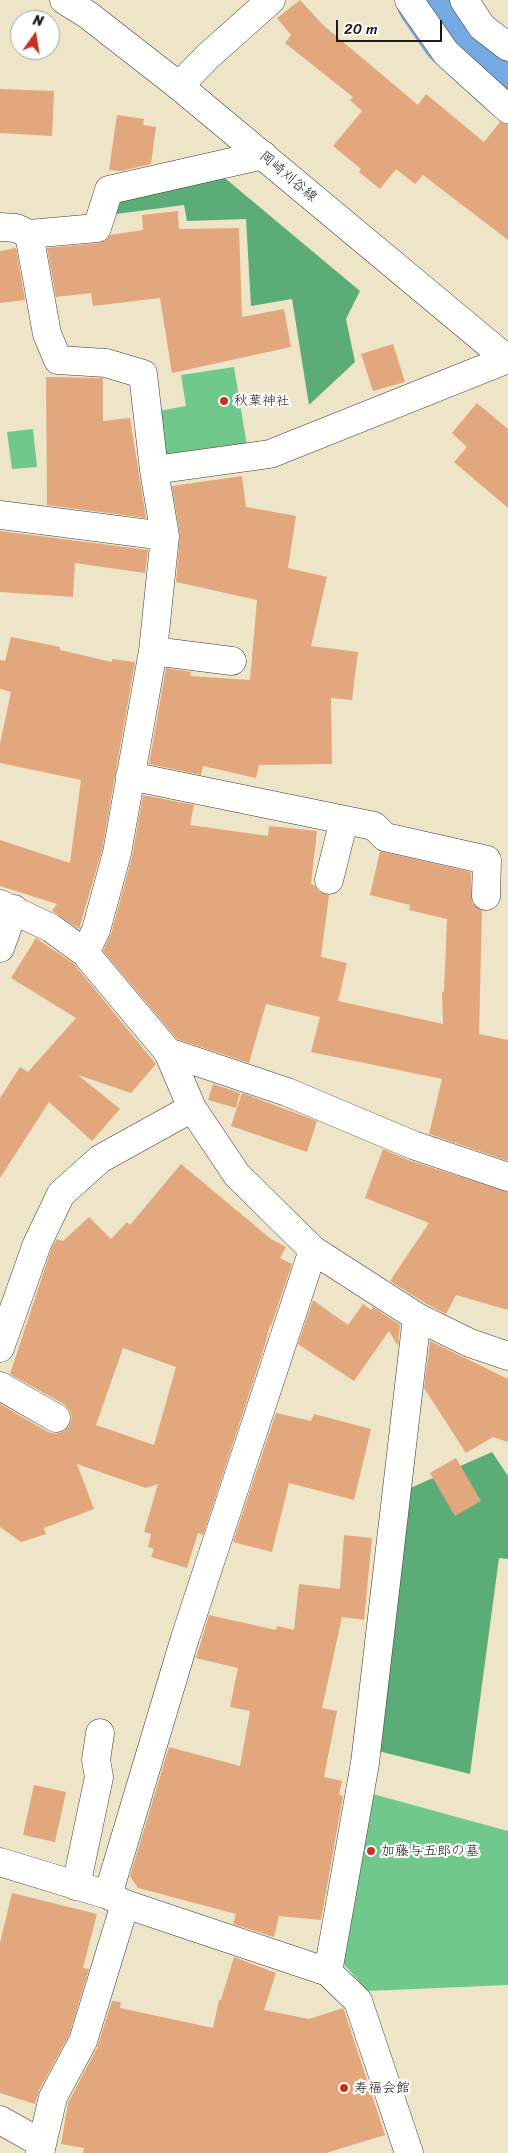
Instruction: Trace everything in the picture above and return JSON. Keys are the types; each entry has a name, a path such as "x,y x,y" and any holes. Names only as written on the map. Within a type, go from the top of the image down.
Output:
{"street":[{"name":"岡崎刈谷線","path":"64,0 88,15 179,86 508,359"},
{"path":"179,86 207,57 271,0"},
{"path":"409,0 446,53 508,109"},
{"path":"464,0 482,27 508,47"},
{"path":"0,227 16,228 30,234 97,228 109,190 263,155"},
{"path":"30,234 47,334 58,360 106,363 143,374 154,470 165,536 153,651 118,853 96,930 85,954"},
{"path":"154,470 270,454 508,359"},
{"path":"0,515 165,536"},
{"path":"153,651 232,660"},
{"path":"130,776 374,826 385,837 487,860 486,896"},
{"path":"329,880 344,820"},
{"path":"0,948 7,907 52,928 85,954 168,1052 192,1108 237,1175 313,1250 416,1317 470,1343 508,1356"},
{"path":"168,1052 286,1092 413,1145 508,1177"},
{"path":"0,1348 37,1244 61,1194 100,1159 192,1108"},
{"path":"0,2120 41,2148 53,2097 83,2041 116,1900 128,1826 185,1638 313,1250"},
{"path":"328,1972 365,1763 416,1317"},
{"path":"0,1386 56,1418"},
{"path":"76,1886 100,1777 96,1760 100,1733"},
{"path":"91,1817 128,1826"},
{"path":"0,1862 328,1972 358,2001 409,2153"}],"green space":[{"path":"220,174 360,291 346,319 355,362 309,405 292,299 251,306 246,219 187,221 184,205 109,215 116,196"},
{"path":"234,367 247,446 167,459 159,411 186,406 181,375"},
{"path":"33,429 37,467 12,469 7,432"},
{"path":"492,1452 508,1476 508,1559 499,1558 470,1774 378,1751 408,1489"},
{"path":"369,1793 508,1831 508,1985 368,1991 340,1960"}],"building":[{"path":"300,0 323,25 418,105 426,94 484,142 500,122 508,124 508,240 423,175 415,184 396,169 380,189 359,172 361,169 333,146 362,111 350,100 353,97 285,43 291,35 277,18"},
{"path":"0,89 54,91 52,136 0,133"},
{"path":"117,115 144,119 143,125 156,127 151,164 121,171 109,170"},
{"path":"178,211 179,229 239,228 242,317 284,309 291,347 172,373 160,298 93,306 91,293 56,297 47,248 99,243 106,240 110,235 143,230 142,215"},
{"path":"16,248 25,300 0,303 0,251"},
{"path":"393,344 405,382 373,391 361,354"},
{"path":"46,377 103,378 103,421 130,418 146,518 47,505"},
{"path":"477,403 508,429 508,508 454,462 467,447 452,433"},
{"path":"242,476 246,507 296,516 288,568 327,577 311,646 358,652 352,700 331,698 332,764 259,765 256,778 203,766 201,775 149,764 166,668 191,672 190,676 250,680 257,600 176,582 180,534 172,486"},
{"path":"0,531 148,550 145,573 75,563 73,597 0,592"},
{"path":"11,637 60,647 60,650 112,662 112,659 135,662 102,850 79,929 52,911 57,904 0,886 0,840 70,863 81,780 0,763 0,744 11,692 0,689 0,660 5,661"},
{"path":"143,795 194,805 190,825 268,836 269,826 317,831 311,884 319,892 329,895 321,957 347,963 338,1001 443,1024 442,992 444,992 447,919 409,910 410,905 370,895 380,851 471,872 472,903 482,911 479,1034 508,1040 508,1161 429,1134 442,1079 311,1052 320,1017 266,1004 249,1063 177,1039 103,951 111,934 132,857"},
{"path":"36,938 74,964 156,1064 131,1093 78,1075 120,1109 92,1141 49,1102 0,1178 0,1098 20,1067 28,1072 76,1018 11,978"},
{"path":"213,1084 240,1093 236,1108 208,1100"},
{"path":"242,1093 317,1121 307,1152 231,1126"},
{"path":"383,1149 408,1160 508,1192 508,1310 456,1295 446,1314 390,1281 429,1223 365,1198"},
{"path":"181,1164 271,1239 286,1247 280,1258 292,1264 270,1325 203,1535 198,1533 187,1568 151,1557 154,1549 148,1547 151,1534 144,1532 158,1484 146,1488 77,1464 94,1509 44,1528 46,1534 21,1542 0,1527 0,1404 48,1432 56,1434 64,1431 69,1426 72,1418 70,1411 64,1404 10,1374 51,1250 57,1239 63,1241 89,1217 111,1239 127,1222 130,1225","holes":["123,1348 176,1367 154,1445 96,1425"]},
{"path":"313,1300 348,1325 363,1304 371,1310 373,1307 400,1325 398,1346 389,1331 354,1381 298,1344"},
{"path":"430,1341 508,1379 508,1442 493,1437 466,1453 424,1388"},
{"path":"276,1413 311,1421 314,1414 371,1429 354,1500 289,1483 272,1552 233,1542"},
{"path":"456,1458 481,1501 455,1516 430,1473"},
{"path":"344,1535 372,1538 364,1620 342,1617 322,1708 337,1711 324,1777 342,1781 339,1795 343,1796 321,1920 279,1916 274,1937 233,1924 236,1914 138,1888 130,1876 169,1747 240,1766 250,1711 230,1707 238,1668 196,1658 209,1615 276,1630 277,1626 294,1630 299,1584 340,1589"},
{"path":"34,1785 66,1792 55,1842 23,1835"},
{"path":"12,1893 97,1914 83,1968 89,1969 69,2035 39,2090 35,2104 0,2093 0,1943"},
{"path":"234,1957 276,1973 264,2010 309,2019 343,2008 385,2135 326,2153 83,2153 84,2148 61,2144 68,2103 97,2048 112,2001 121,2002 120,2008 213,2028 219,2000 221,2000"}],"waterway":[{"path":"428,0 452,35 508,86"}],"place":[{"name":"秋葉神社","path":"224,401"},
{"name":"加藤与五郎の墓","path":"371,1851"},
{"name":"寿福会館","path":"344,2088"}]}
